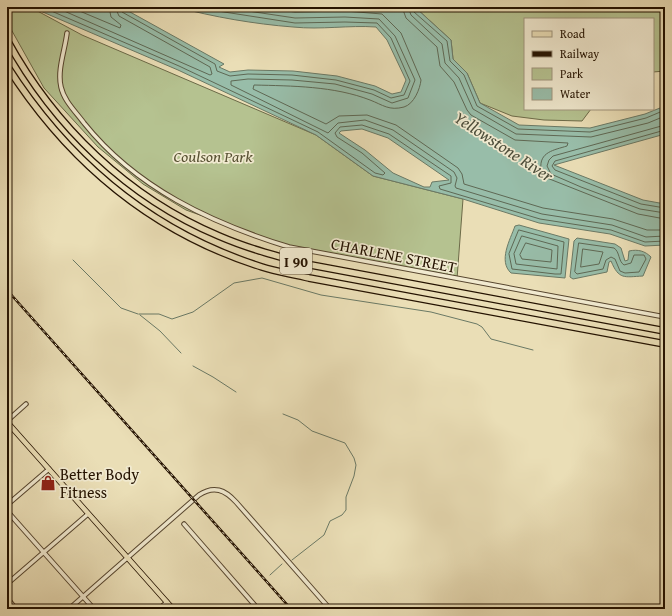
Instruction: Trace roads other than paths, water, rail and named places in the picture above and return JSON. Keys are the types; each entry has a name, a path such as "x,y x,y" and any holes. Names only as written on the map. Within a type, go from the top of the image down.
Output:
{"highway":[{"name":"I 90","path":"7,40 39,93 68,127 101,160 137,190 164,207 218,236 267,254 312,265 665,331"},
{"name":"I 90","path":"7,66 28,100 58,136 91,170 129,201 170,226 213,248 262,267 309,278 665,344"}],"main road":[{"path":"7,422 173,609"}],"street":[{"name":"CHARLENE STREET","path":"67,33 60,82 65,97 96,137 125,165 172,199 200,214 228,227 289,247 665,316"},
{"path":"7,422 26,404"},
{"path":"7,505 49,469"},
{"path":"69,609 188,504 207,490 215,489 226,492 330,609"},
{"path":"7,511 94,609"},
{"path":"7,584 88,514"},
{"path":"184,524 258,609"},
{"path":"7,598 16,609"},
{"path":"159,609 167,602"},
{"path":"249,609 254,605"}],"water":[{"name":"Yellowstone River","path":"31,7 121,7 224,64 219,67 230,72 248,70 293,71 337,76 375,86 392,94 401,92 406,80 387,40 376,27 303,28 278,26 234,20 176,7 411,7 417,9 451,40 453,59 467,73 480,103 519,125 590,128 645,114 665,106 665,134 554,165 643,200 665,204 665,245 645,246 610,234 539,223 463,199 373,176 316,135 178,70","holes":["362,129 388,138 449,180 432,182 430,187 424,187 393,173 365,150 339,133 341,131"]},
{"path":"519,225 569,239 565,278 511,273 505,263 506,250 515,226"},
{"path":"577,238 615,244 621,248 625,261 628,260 629,251 632,250 641,251 651,257 643,276 623,276 617,272 611,261 609,262 607,272 573,279 570,277 574,241"}],"waterway":[{"path":"73,260 121,308 138,314"},
{"path":"139,314 159,314 172,319 193,312 234,283 262,278 321,295 431,312 477,324 482,327 491,339 533,350"},
{"path":"140,315 160,331 181,353"},
{"path":"193,366 236,392"},
{"path":"283,414 298,420 312,431 345,443 354,458 356,465 354,476 346,497 346,510 342,515 330,521 324,535 292,560"},
{"path":"270,575 282,564"}],"railway":[{"path":"7,290 291,609"}],"place":[{"name":"Better Body Fitness","path":"48,483"}],"park label":[{"name":"Coulson Park","path":"213,156"}]}
